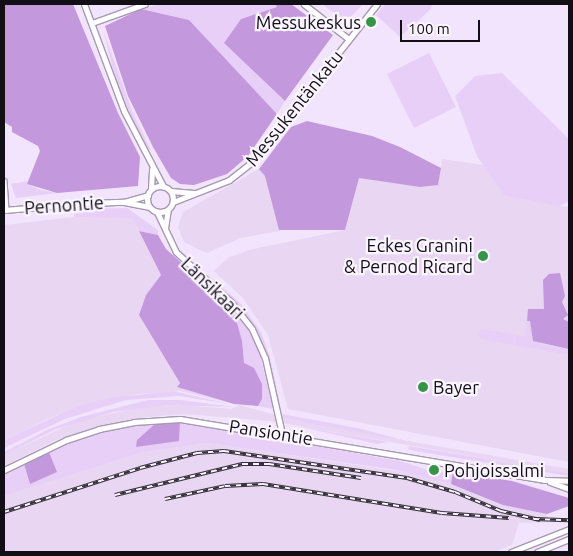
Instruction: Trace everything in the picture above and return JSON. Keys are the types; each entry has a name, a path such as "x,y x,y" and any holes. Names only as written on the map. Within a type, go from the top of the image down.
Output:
{"street":[{"path":"84,4 124,111 152,169 163,186 170,191 173,202 168,210 165,228"},
{"path":"92,23 145,4"},
{"path":"304,4 349,39"},
{"name":"Messukentänkatu","path":"173,202 229,180 249,166 377,4"},
{"path":"152,169 149,206 157,212 168,210"},
{"path":"4,181 5,210"},
{"path":"150,192 163,186"},
{"name":"Messukentänkatu","path":"170,191 195,193"},
{"name":"Pernontie","path":"124,202 150,192"},
{"name":"Pernontie","path":"5,210 70,203 124,202 149,206"},
{"name":"Länsikaari","path":"157,212 180,257 231,302 252,329 265,358 282,434"},
{"name":"Pansiontie","path":"4,470 66,440 134,422 180,419 282,434 545,480 569,481"},
{"name":"Pansiontie","path":"545,480 569,490"},
{"path":"511,552 569,529"},
{"path":"537,552 569,539"}],"shaded area":[{"path":"4,4 73,4 118,113 140,157 138,186 57,193 27,184 40,151 38,146 12,132 12,127 4,122"},
{"path":"161,4 275,4 277,7 241,19 224,43 285,101 277,114 189,20 141,9"},
{"path":"275,4 291,4 333,35 285,101 224,43 241,19 277,7"},
{"path":"322,4 363,4 346,22"},
{"path":"385,4 432,4 431,9 400,37 376,15"},
{"path":"141,9 189,20 277,114 248,156 227,174 194,185 180,184 171,178 153,147 128,96 105,26"},
{"path":"103,30 133,113 151,150 149,150 136,129 117,84"},
{"path":"429,53 456,107 414,128 387,74"},
{"path":"502,73 569,139 569,201 560,206 504,196 477,156 455,96 475,76"},
{"path":"307,121 372,136 400,147 441,168 438,185 420,187 359,178 345,230 279,230 265,176 259,169 291,127"},
{"path":"442,159 483,165 504,196 569,207 569,462 288,409 268,335 243,298 214,271 228,258 249,250 345,230 359,178 420,187 438,185"},
{"path":"259,169 277,185 285,201 280,231 240,238 207,253 184,242 178,227 183,212"},
{"path":"28,181 27,184 40,190 57,193 16,198 11,184"},
{"path":"127,208 158,230 158,235 139,231 133,219 74,217 76,209"},
{"path":"75,217 133,219 161,275 146,295 139,315 180,383 177,387 234,404 180,391 138,394 54,416 4,440 4,225"},
{"path":"139,231 158,235 166,249 233,309 242,341 244,363 254,368 262,384 262,399 258,406 234,404 177,387 180,383 139,315 146,295 161,275"},
{"path":"207,273 242,305 261,332 270,357 281,410 258,332 241,308"},
{"path":"560,273 565,296 562,302 568,315 563,319 569,322 569,349 533,341 530,321 527,321 528,309 544,309 543,280 549,274"},
{"path":"233,309 249,329 260,354 273,409 258,406 262,399 244,363"},
{"path":"527,321 530,321 532,337 542,345 569,349 569,355 514,345 516,335 525,337"},
{"path":"481,329 515,335 513,345 481,339 478,335"},
{"path":"173,391 229,404 179,396 126,400 65,419 4,448 4,440 78,406 110,398"},
{"path":"148,400 181,400 234,407 167,405 113,412 56,429 4,455 4,452 49,429 81,417"},
{"path":"185,405 231,409 239,405 310,424 569,469 569,473 270,421 184,414 146,417 98,426 56,440 4,466 4,455 77,421 147,406"},
{"path":"282,414 362,429 406,441 310,424 283,417"},
{"path":"156,423 137,440 179,441 180,423 185,423 400,461 437,473 453,471 451,484 396,470 207,443 140,453 4,496 4,474 24,464 30,484 56,472 49,452 64,444 127,426"},
{"path":"156,423 180,423 179,441 136,447 137,440"},
{"path":"297,426 388,442 377,444"},
{"path":"207,443 410,473 461,487 502,504 547,514 547,519 569,519 569,522 519,523 512,545 494,552 4,552 4,496 140,453"},
{"path":"409,446 569,473 569,476 415,451 408,449"},
{"path":"49,452 57,472 30,484 24,464"},
{"path":"453,471 512,481 569,498 569,506 547,514 503,505 451,484"}],"railway":[{"path":"4,512 140,468 197,453 224,451 407,478 455,492 501,511 540,520"},
{"path":"115,495 242,464 269,464 361,478"},
{"path":"165,499 225,486 263,484 442,513 509,518"},
{"path":"534,519 569,520"}],"place":[{"name":"Messukeskus","path":"371,22"},
{"name":"Eckes Granini & Pernod Ricard","path":"483,256"},
{"name":"Bayer","path":"423,387"},
{"name":"Pohjoissalmi","path":"434,470"}]}
